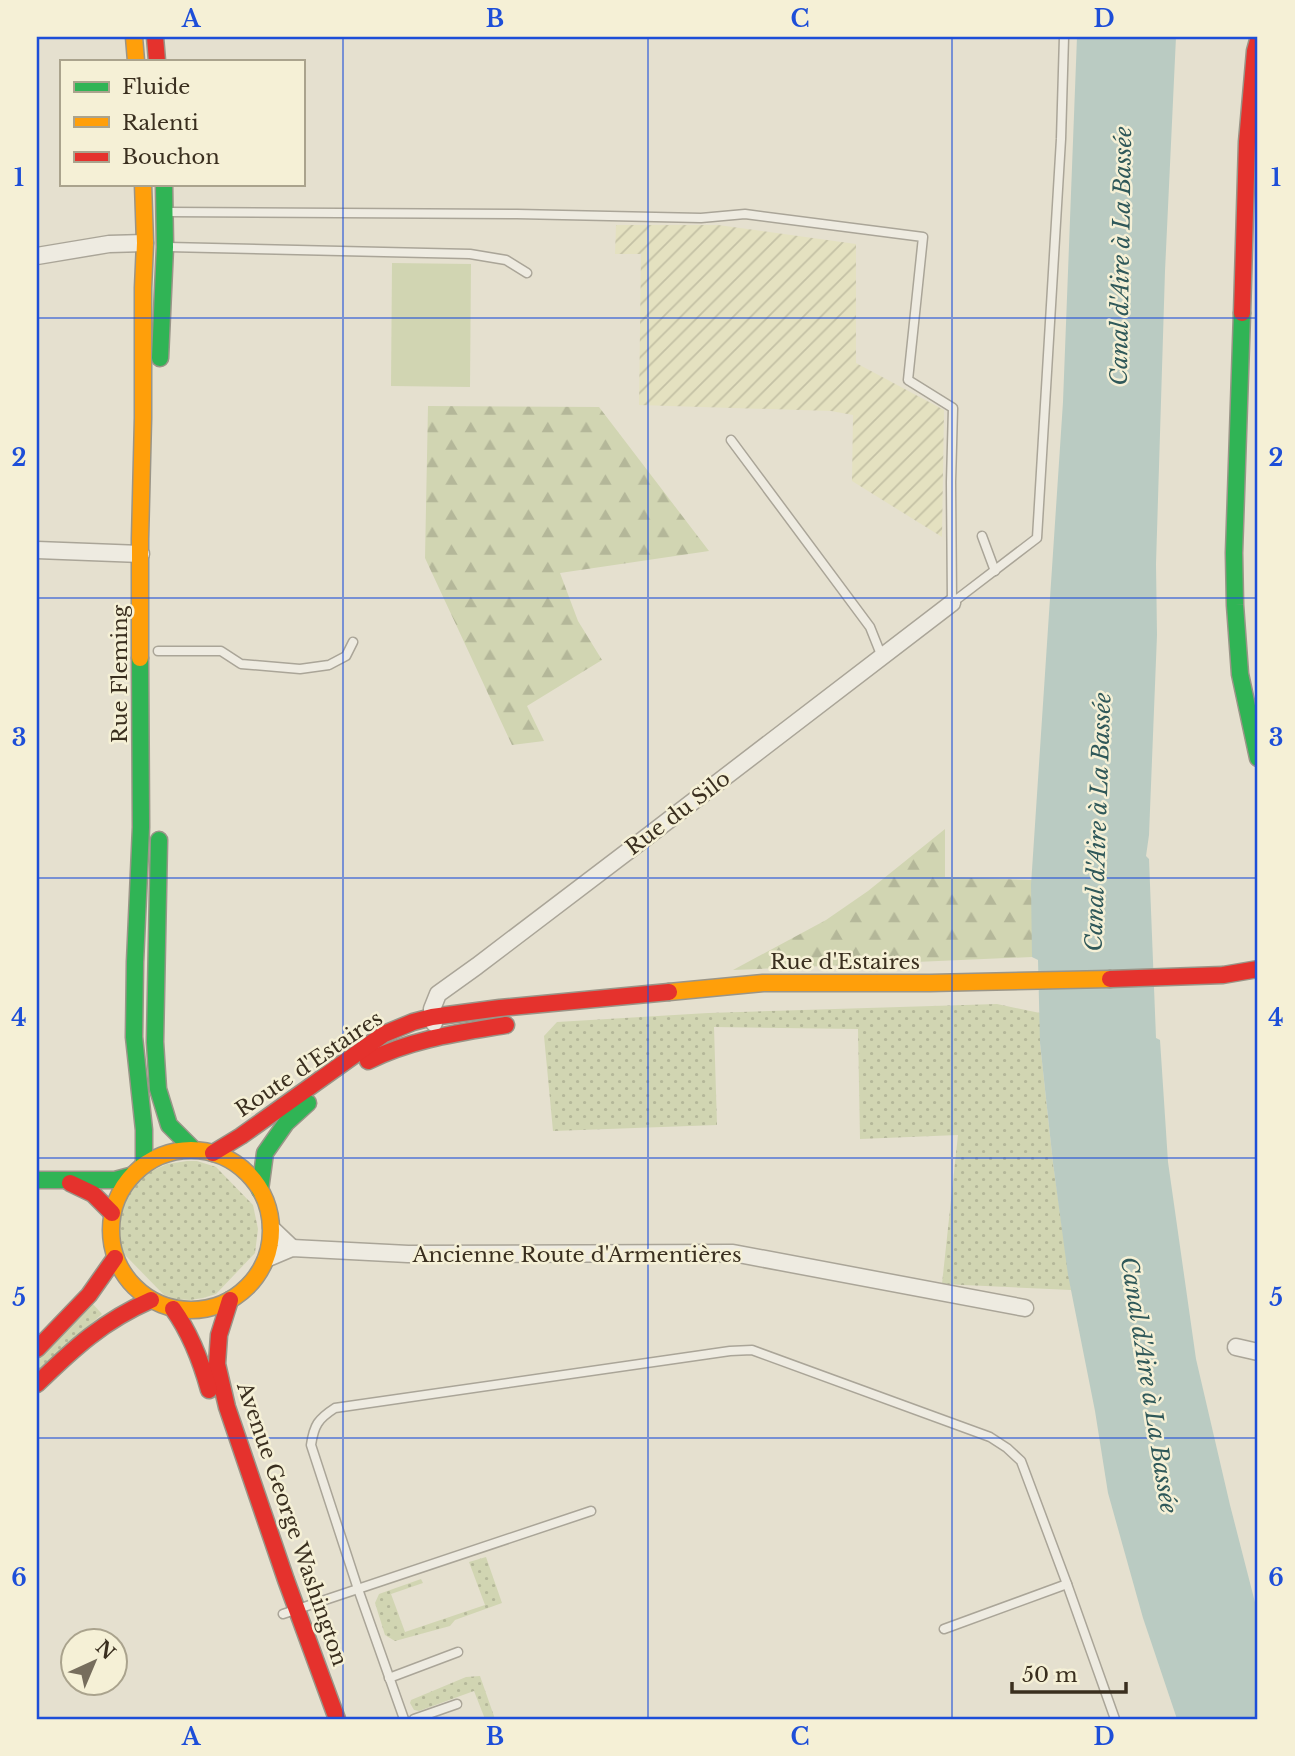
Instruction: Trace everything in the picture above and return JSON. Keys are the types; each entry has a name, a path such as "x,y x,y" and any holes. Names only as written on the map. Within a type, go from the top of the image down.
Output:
{"main road":[{"path":"134,37 136,60"},
{"path":"155,37 157,60"},
{"path":"1258,40 1247,142 1234,553 1240,674 1258,758"},
{"name":"Rue Fleming","path":"143,186 145,243 140,540 141,827 134,1037 144,1130 144,1164"},
{"path":"160,370 166,247 164,186"},
{"path":"156,509 157,467"},
{"path":"159,827 155,1042 158,1089 169,1125 193,1149"},
{"path":"1172,983 1258,969"},
{"name":"Rue d'Estaires","path":"432,1017 762,983 1040,985"},
{"path":"1040,985 1172,983 1226,989"},
{"name":"Route d'Estaires","path":"261,1190 265,1153 286,1123 324,1088 384,1051 436,1037 538,1018 761,996 1040,985"},
{"name":"Route d'Estaires","path":"213,1153 384,1034 432,1017"},
{"path":"193,1149 227,1158 251,1178 261,1190 270,1215 271,1239 266,1259 257,1275 245,1289 230,1300 197,1310 173,1309 136,1289 124,1275 115,1258 110,1237 112,1213 122,1188 130,1176 144,1164 159,1156 193,1149"},
{"path":"37,1181 115,1180 130,1176"},
{"path":"67,1181 93,1194 112,1213"},
{"path":"37,1349 91,1292 115,1258"},
{"path":"37,1384 103,1324 152,1300"},
{"name":"Avenue George Washington","path":"230,1300 219,1335 217,1364 231,1420 290,1612 306,1681"},
{"name":"Avenue George Washington","path":"173,1309 195,1345 224,1445"},
{"name":"Avenue George Washington","path":"247,1515 337,1719"}],"street":[{"path":"37,256 109,244 145,243"},
{"path":"37,550 141,554"},
{"name":"Rue du Silo","path":"432,1017 438,994 952,603"},
{"path":"432,1017 436,1037"},
{"path":"271,1228 294,1248"},
{"name":"Ancienne Route d'Armentières","path":"266,1259 294,1248 408,1254 733,1253 1026,1308"},
{"path":"1236,1348 1258,1352"}],"lane":[{"path":"952,603 1037,538 1061,139 1064,37"},
{"path":"165,212 701,218 745,214 923,237 908,380 953,408 952,603"},
{"path":"166,247 470,254 506,260 527,273"},
{"path":"731,440 870,627 882,657"},
{"path":"982,536 995,571"},
{"path":"158,651 221,651 241,664 300,669 329,665 346,656 354,642"},
{"path":"404,1719 358,1589 312,1445 313,1429 322,1417 334,1408 752,1350 990,1437 1021,1461 1115,1719"},
{"path":"290,1612 591,1511"},
{"path":"944,1629 1068,1584"},
{"path":"389,1678 458,1652"},
{"path":"414,1719 457,1704"}],"shaded area":[{"path":"616,225 718,225 856,244 856,363 944,410 942,537 852,481 853,415 831,411 639,405 641,254 615,254"}],"green space":[{"path":"392,263 471,264 470,387 391,386"},
{"path":"428,406 599,407 709,551 560,573 578,621 602,660 527,706 544,741 512,745 425,558"},
{"path":"945,829 945,877 1032,880 1032,957 733,970 826,920 868,891"},
{"path":"997,1004 1040,1013 1040,1043 1053,1163 1071,1290 942,1284 958,1135 860,1139 858,1029 714,1027 717,1125 553,1131 544,1036 557,1022 708,1013"},
{"path":"187,1161 216,1167 253,1205 258,1229 255,1253 216,1294 190,1300 164,1295 123,1253 119,1236 125,1201 145,1174 167,1164"},
{"path":"91,1302 102,1314 37,1373 37,1358"},
{"path":"486,1557 502,1603 455,1620 450,1626 395,1641 385,1635 375,1603 379,1594 421,1579 423,1583 391,1594 405,1632 485,1605 469,1562"},
{"path":"480,1676 495,1719 485,1719 474,1691 419,1711 414,1710 410,1703 411,1700 466,1677"}],"water":[{"name":"Canal d'Aire à La Bassée","path":"1077,37 1176,37 1165,271 1156,564 1157,635 1146,856 1149,859 1156,1038 1160,1040 1168,1162 1196,1359 1258,1614 1258,1719 1177,1719 1143,1618 1108,1493 1068,1275 1040,1043 1038,960 1032,957 1031,885 1063,402"}],"traffic: fast":[{"path":"160,358 165,247 164,186"},
{"path":"1242,313 1234,553 1235,605 1240,674 1258,758"},
{"path":"140,658 141,827 134,1037 144,1130 144,1164"},
{"path":"159,840 155,1042 158,1089 169,1125 193,1149"},
{"path":"260,1190 265,1153 286,1123 308,1103"},
{"path":"37,1180 115,1180 130,1176"}],"traffic: slow":[{"path":"134,37 136,60"},
{"path":"140,658 145,243 143,186"},
{"path":"669,992 763,983 1110,979"},
{"path":"191,1150 222,1156 248,1173 265,1199 271,1230 265,1261 248,1287 222,1304 191,1310 160,1304 134,1287 117,1261 111,1230 117,1199 134,1173 160,1156 191,1150"}],"traffic: jam":[{"path":"155,37 157,60"},
{"path":"1242,313 1247,142 1258,40"},
{"path":"1110,979 1223,975 1258,969"},
{"path":"213,1153 384,1034 413,1022 500,1008 669,992"},
{"path":"368,1061 418,1042 506,1025"},
{"path":"70,1183 93,1194 112,1213"},
{"path":"37,1349 89,1295 115,1258"},
{"path":"37,1384 90,1336 118,1317 151,1300"},
{"path":"230,1300 219,1335 217,1364 227,1407 337,1719"},
{"path":"173,1309 195,1348 209,1390"}]}
